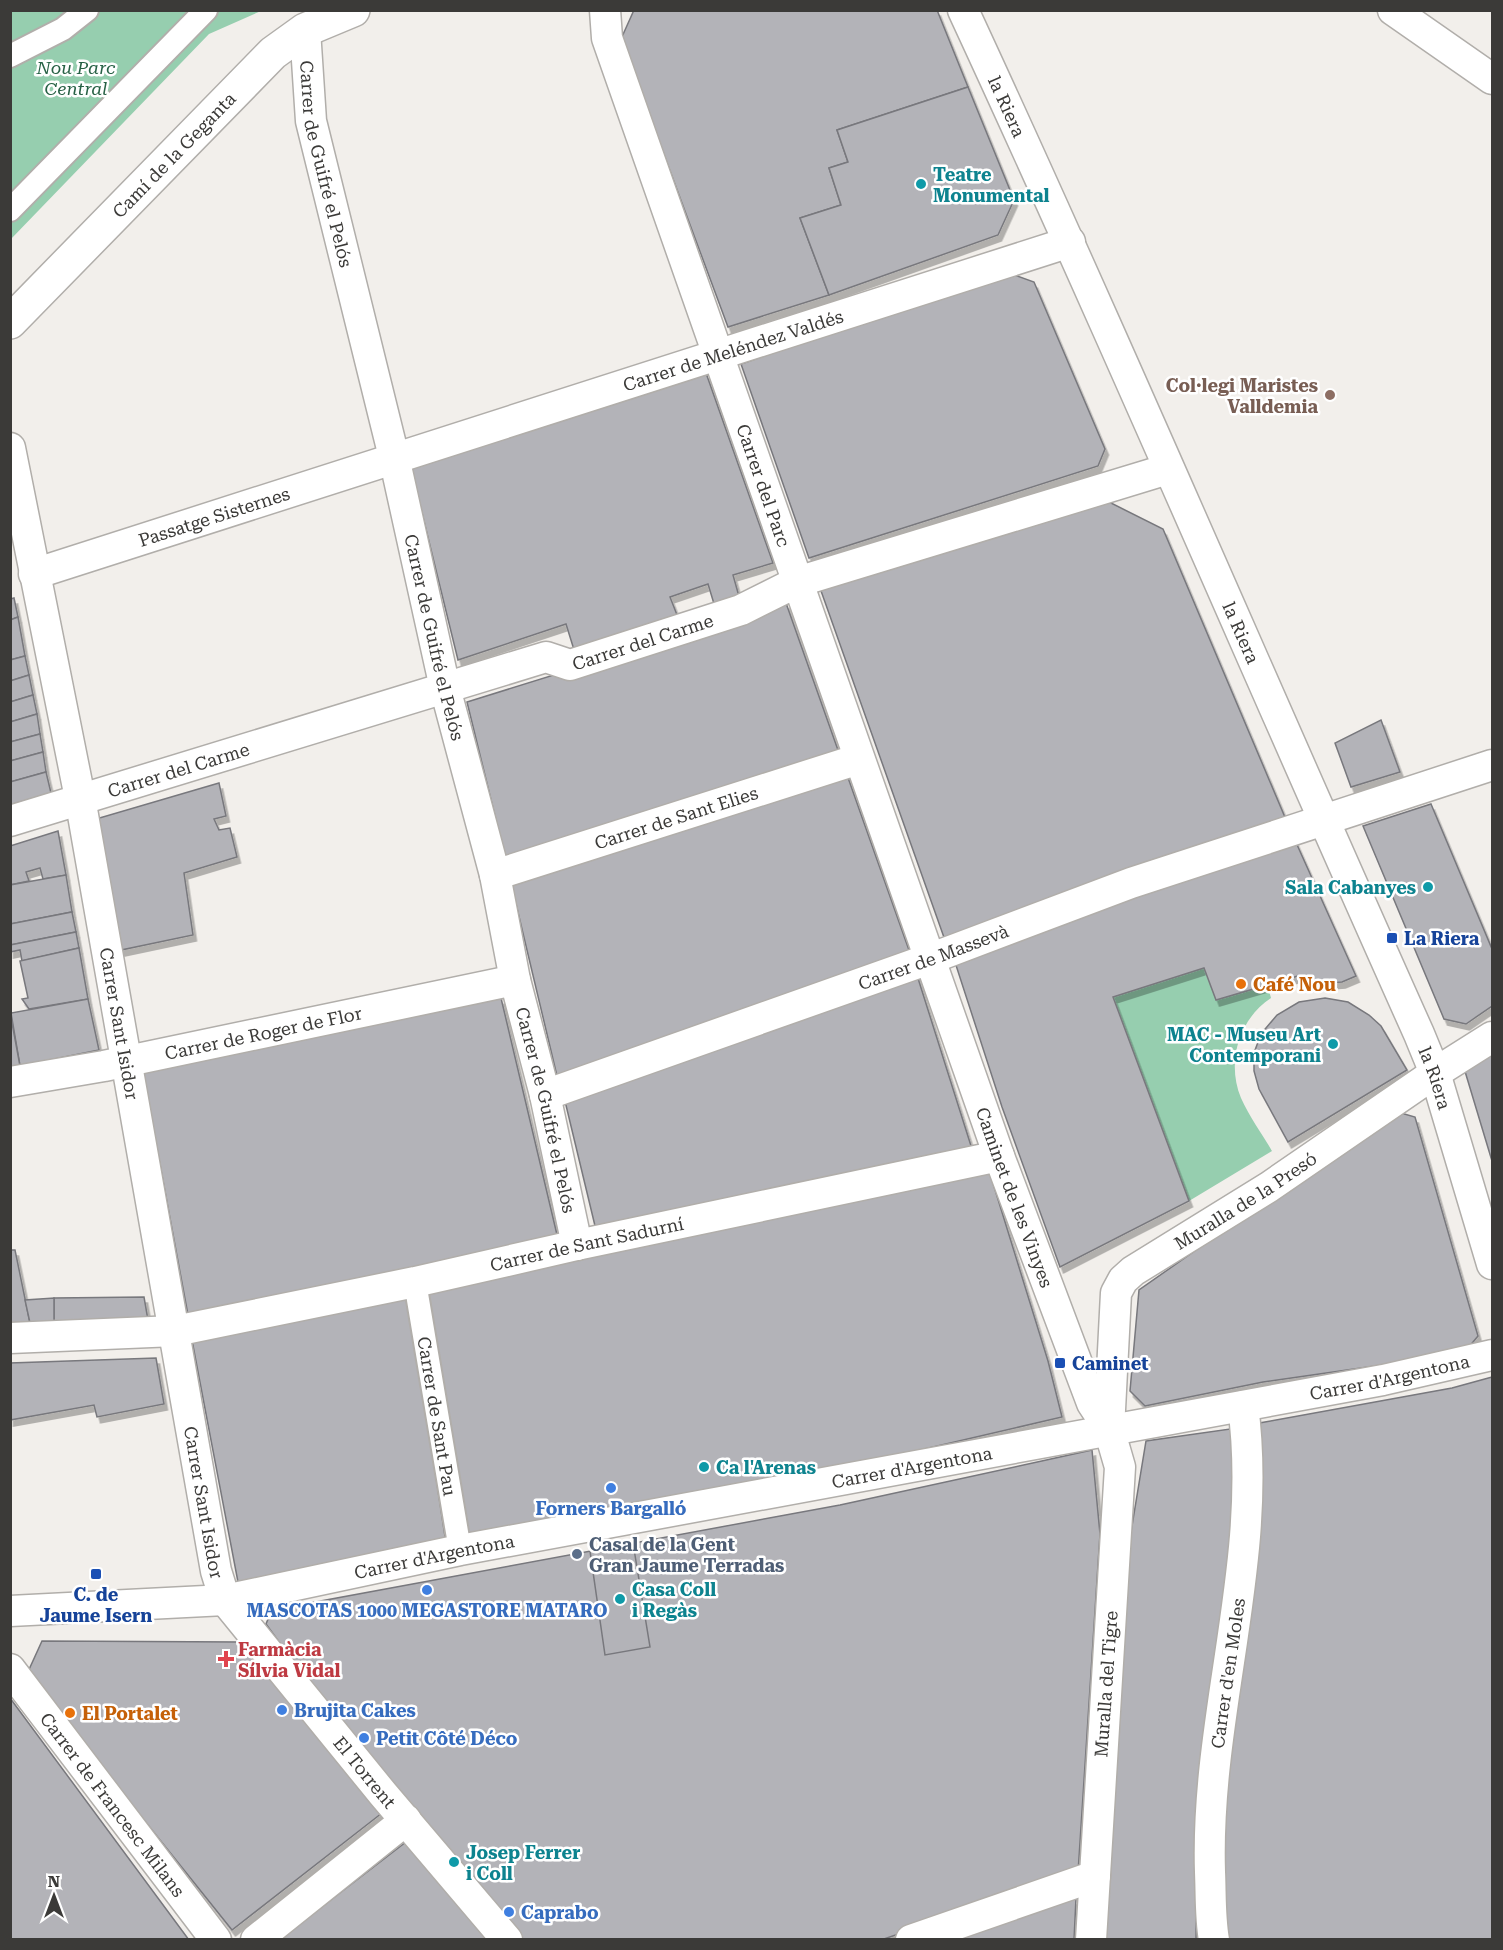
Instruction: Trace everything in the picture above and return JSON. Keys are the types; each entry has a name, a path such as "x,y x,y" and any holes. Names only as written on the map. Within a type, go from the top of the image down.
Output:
{"street":[{"path":"10,56 63,29 87,10"},
{"path":"10,210 206,10"},
{"name":"Camí de la Geganta","path":"10,322 273,53 305,30 352,10"},
{"name":"Carrer del Parc","path":"605,10 607,38 859,759 932,958"},
{"name":"la Riera","path":"963,10 1070,242 1435,1073 1492,1264"},
{"path":"1393,10 1492,79"},
{"name":"Carrer de Guifré el Pelós","path":"305,30 311,121 394,457 445,688 495,875 515,980 545,1095 576,1245"},
{"name":"Carrer de Meléndez Valdés","path":"394,457 1070,242"},
{"name":"Carrer Sant Isidor","path":"10,448 80,798 216,1571 225,1600"},
{"name":"Passatge Sisternes","path":"34,574 394,457"},
{"name":"Carrer del Carme","path":"10,820 546,657 570,665 741,610 797,582 1168,469"},
{"name":"Carrer de Sant Elies","path":"495,875 859,759"},
{"name":"Carrer de Massevà","path":"545,1095 932,958 1131,884 1492,765"},
{"name":"Caminet de les Vinyes","path":"932,958 999,1156 1092,1403 1109,1429"},
{"name":"Carrer de Roger de Flor","path":"10,1082 125,1061 515,980"},
{"name":"Muralla de la Presó","path":"1109,1429 1116,1293 1123,1280 1133,1271 1278,1181 1435,1073 1492,1037"},
{"name":"Carrer de Sant Sadurní","path":"10,1338 175,1331 415,1282 576,1245 999,1156"},
{"name":"Carrer de Sant Pau","path":"415,1282 460,1550"},
{"name":"Carrer d'Argentona","path":"10,1611 225,1600 460,1550 1109,1429 1137,1427 1383,1380 1492,1355"},
{"name":"Carrer d'en Moles","path":"1214,1940 1209,1842 1214,1758 1246,1539 1243,1406"},
{"name":"Muralla del Tigre","path":"1091,1940 1120,1467 1109,1429"},
{"name":"El Torrent","path":"225,1600 507,1940"},
{"name":"Carrer de Francesc Milans","path":"10,1669 216,1940"},
{"path":"260,1938 406,1820"},
{"path":"911,1940 1095,1876"}],"green space":[{"name":"Nou Parc Central","path":"11,11 261,11 209,34 11,239"},
{"path":"1204,968 1216,1000 1267,984 1271,998 1260,1007 1243,1029 1235,1056 1235,1070 1241,1098 1272,1151 1189,1201 1113,997"}],"building":[{"path":"634,10 937,10 968,87 837,130 848,162 829,168 841,205 800,218 829,295 728,327 621,39"},
{"name":"Teatre Monumental","path":"968,87 1014,200 998,235 829,295 800,218 841,205 829,168 848,162 837,130"},
{"path":"1006,272 1034,282 1105,449 1098,466 809,558 741,364"},
{"path":"706,373 773,563 733,575 740,600 715,607 708,584 670,597 679,620 575,653 566,624 458,660 410,464"},
{"path":"1107,501 1163,529 1287,822 946,943 820,588"},
{"path":"14,598 18,617 10,620 10,599"},
{"path":"786,603 839,753 506,861 467,702"},
{"path":"18,617 25,656 10,660 10,620"},
{"path":"25,656 29,675 10,681 10,660"},
{"path":"29,675 33,695 10,702 10,681"},
{"path":"33,695 37,714 10,722 10,702"},
{"path":"37,714 40,734 10,742 10,722"},
{"path":"1381,720 1400,772 1351,787 1335,743"},
{"path":"40,734 43,752 10,761 10,742"},
{"path":"43,752 46,772 10,782 10,761"},
{"path":"46,772 51,793 10,805 10,782"},
{"path":"846,772 910,953 557,1076 511,883"},
{"path":"219,783 226,816 214,819 219,830 230,828 237,857 184,873 193,935 121,950 96,819"},
{"name":"Sala Cabanyes","path":"1431,804 1492,949 1492,1006 1466,1024 1444,1019 1363,826"},
{"path":"58,831 66,875 43,879 40,868 26,872 29,881 10,885 10,846"},
{"path":"1294,838 1356,976 1342,982 1301,985 1298,976 1216,1000 1204,968 1113,997 1189,1201 1060,1267 1002,1107 953,956"},
{"path":"66,875 72,912 10,924 10,885"},
{"path":"72,912 76,932 10,945 10,924"},
{"path":"76,932 79,948 22,961 20,950 10,952 10,945"},
{"path":"79,948 88,999 29,1009 22,999 28,998 20,961"},
{"path":"916,972 972,1149 596,1230 564,1097"},
{"path":"501,998 558,1239 188,1315 142,1068"},
{"path":"1325,998 1348,1002 1369,1015 1381,1026 1407,1070 1288,1142 1259,1089 1254,1071 1254,1053 1261,1034 1277,1015 1299,1002"},
{"path":"88,999 99,1050 20,1066 11,1013"},
{"path":"10,1012 20,1066 10,1068"},
{"path":"1492,1050 1492,1161 1464,1068"},
{"path":"1394,1111 1415,1117 1478,1336 1468,1348 1403,1362 1263,1382 1145,1406 1130,1391 1139,1290"},
{"path":"988,1167 1048,1361 1062,1417 834,1470 465,1539 425,1288"},
{"path":"10,1250 15,1250 30,1323 10,1324"},
{"path":"408,1293 446,1543 238,1582 191,1335"},
{"path":"144,1297 148,1320 54,1322 54,1298"},
{"path":"54,1298 54,1322 30,1323 25,1300"},
{"path":"156,1358 164,1404 97,1417 94,1405 10,1420 10,1363"},
{"path":"1492,1377 1492,1940 1224,1940 1219,1846 1254,1424 1452,1388"},
{"path":"1237,1428 1236,1532 1197,1841 1196,1940 1103,1940 1131,1532 1146,1441"},
{"path":"1092,1450 1100,1534 1078,1873 881,1940 523,1940 344,1732 266,1624 272,1610 840,1505"},
{"name":"Casa Coll i Regàs","path":"633,1543 650,1647 605,1655 590,1551"},
{"path":"42,1641 241,1642 382,1813 232,1930 27,1674"},
{"path":"10,1698 189,1940 10,1940"},
{"path":"406,1842 489,1940 280,1939"},
{"path":"1076,1898 1074,1940 953,1940"}],"place":[{"name":"Teatre Monumental","path":"921,184"},
{"name":"Col·legi Maristes Valldemia","path":"1330,395"},
{"name":"Sala Cabanyes","path":"1428,887"},
{"name":"La Riera","path":"1392,938"},
{"name":"Café Nou","path":"1241,984"},
{"name":"MAC - Museu Art Contemporani","path":"1333,1044"},
{"name":"Caminet","path":"1060,1363"},
{"name":"Ca l'Arenas","path":"704,1467"},
{"name":"Forners Bargalló","path":"611,1488"},
{"name":"Casal de la Gent Gran Jaume Terradas","path":"577,1554"},
{"name":"C. de Jaume Isern","path":"96,1574"},
{"name":"MASCOTAS 1000 MEGASTORE MATARO","path":"427,1590"},
{"name":"Casa Coll i Regàs","path":"620,1599"},
{"name":"Farmàcia Sílvia Vidal","path":"226,1659"},
{"name":"Brujita Cakes","path":"282,1710"},
{"name":"El Portalet","path":"70,1713"},
{"name":"Petit Côté Déco","path":"364,1738"},
{"name":"Josep Ferrer i Coll","path":"454,1862"},
{"name":"Caprabo","path":"509,1912"}]}
